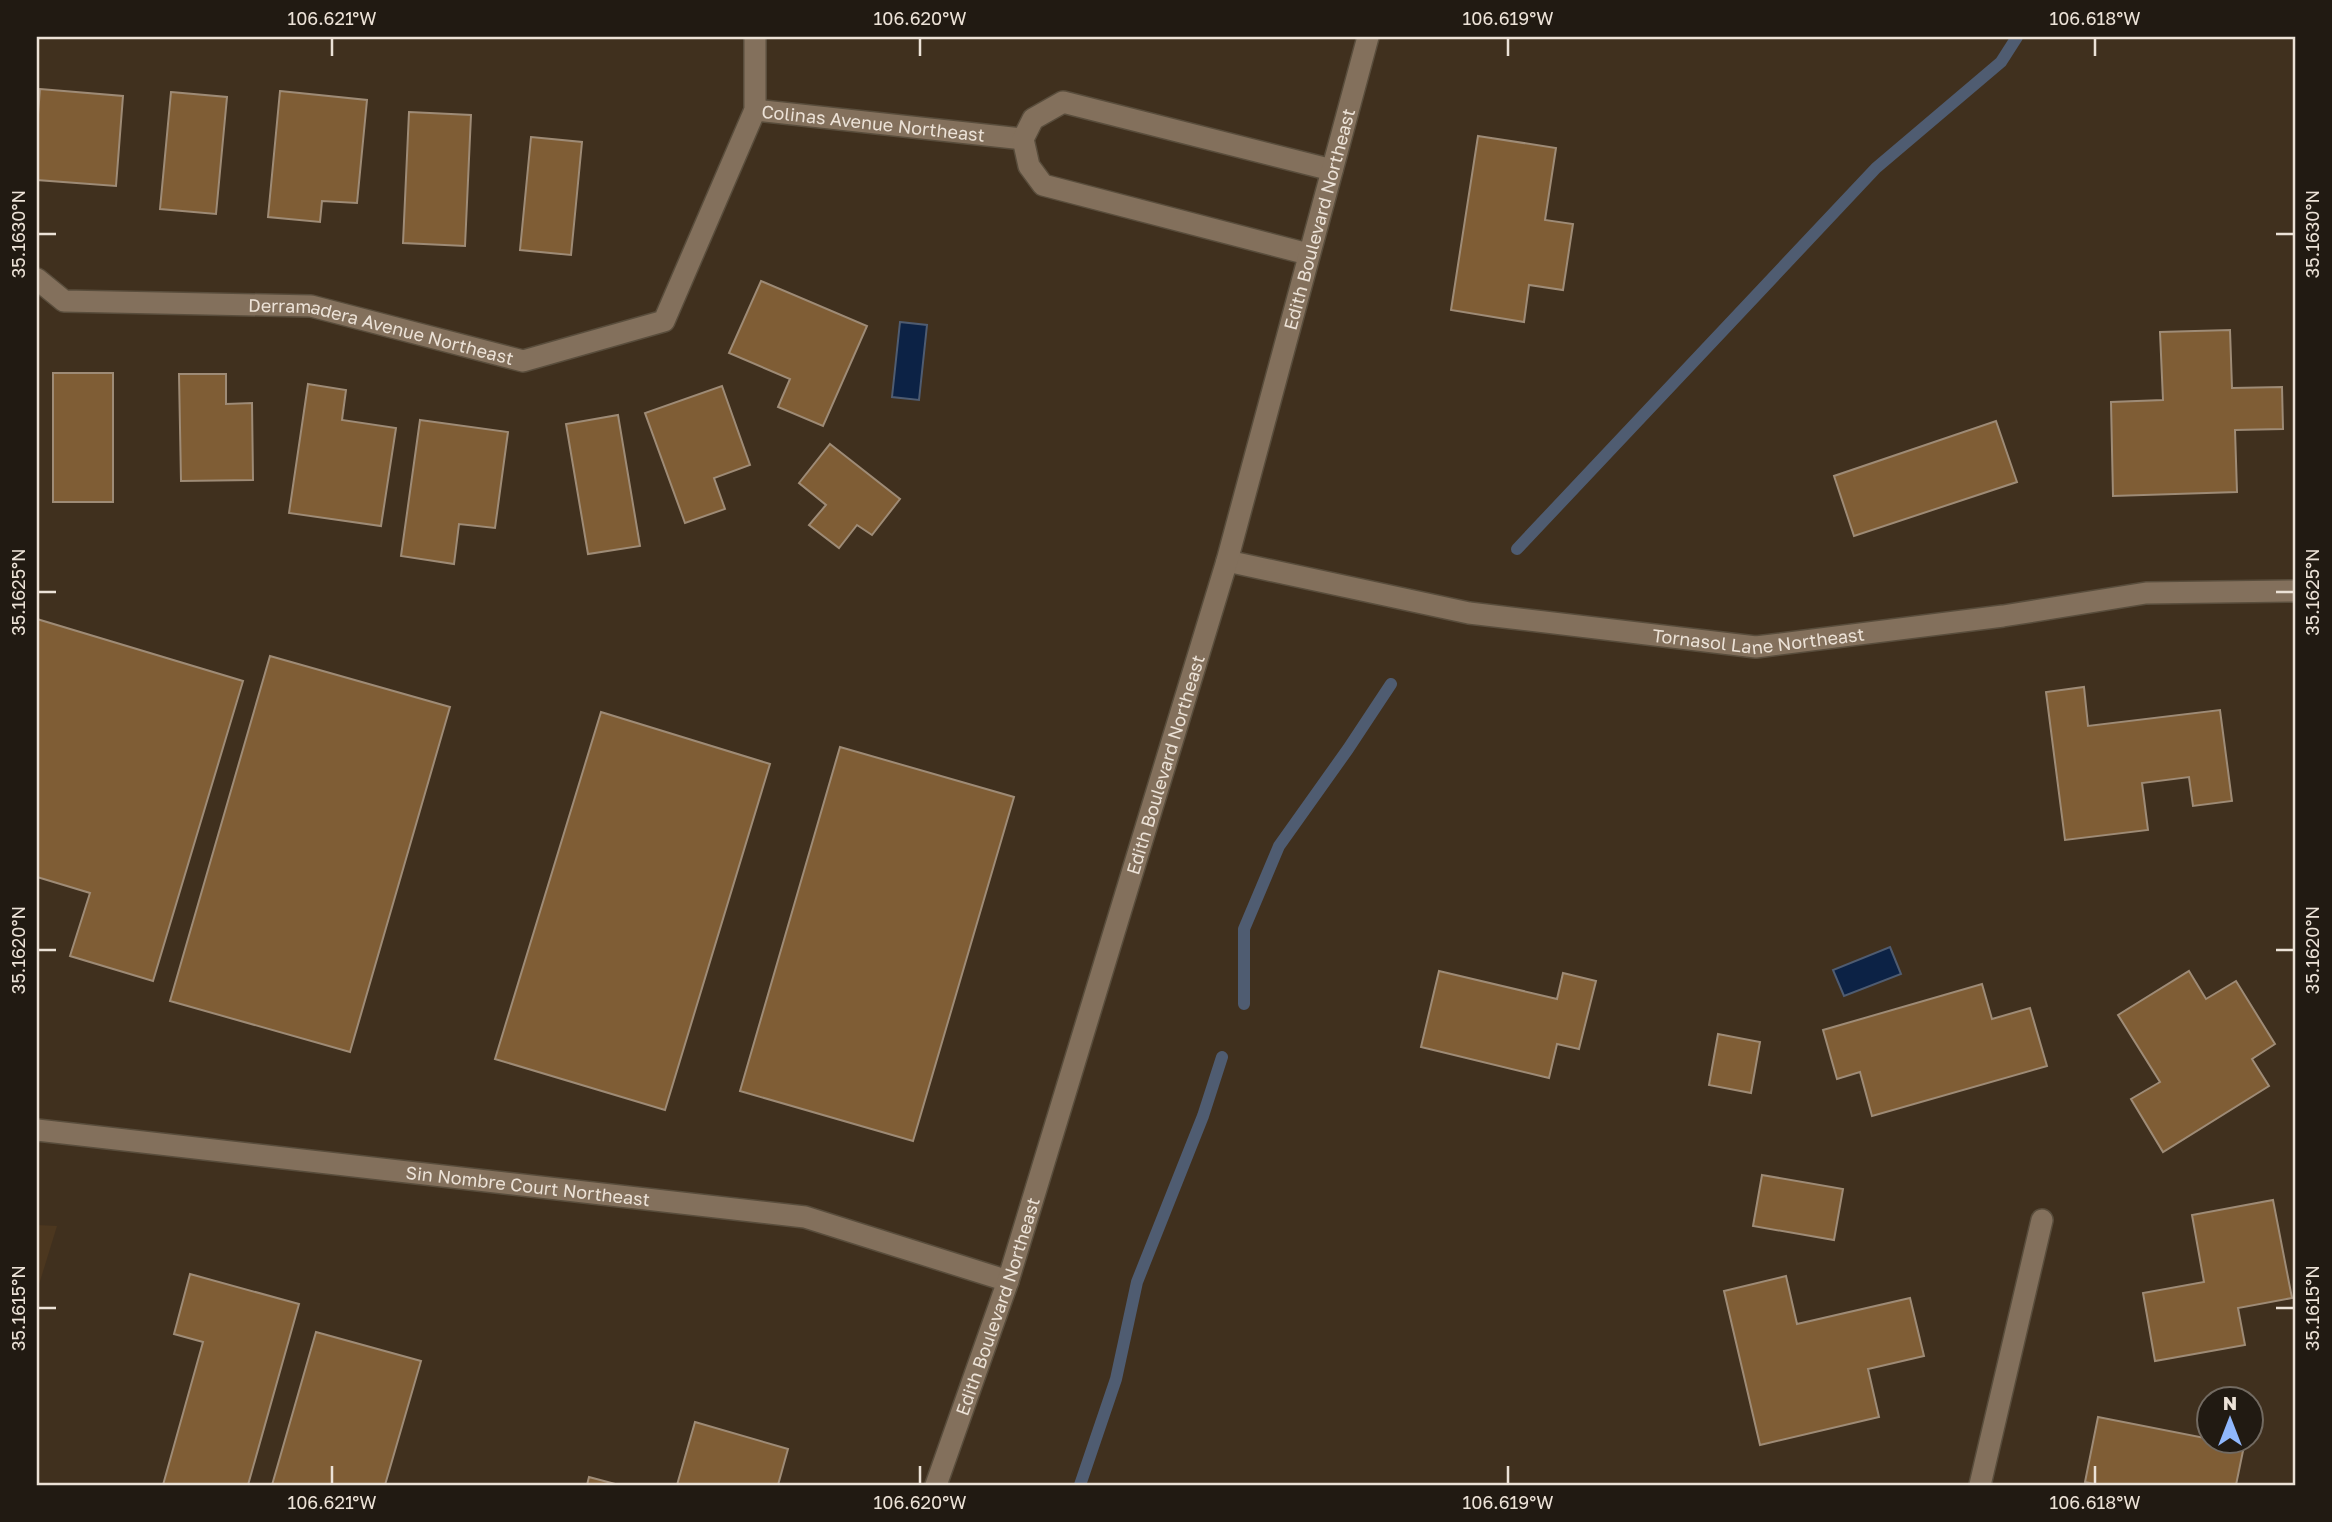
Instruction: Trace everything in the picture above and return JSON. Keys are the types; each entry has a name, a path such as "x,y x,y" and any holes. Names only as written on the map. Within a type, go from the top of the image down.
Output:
{"street":[{"name":"Colinas Avenue Northeast","path":"755,37 755,110 1023,139"},
{"name":"Edith Boulevard Northeast","path":"936,1485 1008,1280 1227,561 1368,37"},
{"path":"1308,254 1043,185 1028,166 1023,139 1033,119 1063,102 1332,170"},
{"name":"Derramadera Avenue Northeast","path":"37,279 64,301 311,306 523,361 664,321 755,110"},
{"name":"Tornasol Lane Northeast","path":"1227,561 1469,613 1756,647 2003,616 2146,593 2295,591"},
{"name":"Sin Nombre Court Northeast","path":"37,1130 805,1217 1008,1280"},
{"path":"1980,1485 2042,1220"}],"shaded area":[{"path":"37,1225 57,1226 37,1291"}],"water":[{"path":"900,322 927,325 919,400 892,397"},
{"path":"1890,947 1901,974 1844,996 1833,970"}],"building":[{"path":"40,89 123,96 116,186 37,180"},
{"path":"280,91 367,100 357,203 322,201 320,222 268,217"},
{"path":"171,92 227,97 216,214 160,209"},
{"path":"409,112 471,115 465,246 403,243"},
{"path":"1478,136 1556,148 1545,220 1573,224 1563,290 1529,285 1524,322 1451,310"},
{"path":"531,137 582,142 571,255 520,250"},
{"path":"761,281 867,326 823,426 778,407 790,379 729,353"},
{"path":"2230,330 2232,388 2282,387 2283,429 2235,430 2237,492 2113,496 2111,402 2163,400 2160,332"},
{"path":"53,373 113,373 113,502 53,502"},
{"path":"179,374 226,374 226,404 252,403 253,480 181,481"},
{"path":"308,384 346,390 342,420 396,428 381,526 289,513"},
{"path":"722,386 750,465 714,478 725,509 685,523 645,413"},
{"path":"618,415 640,546 588,554 566,424"},
{"path":"420,420 508,432 495,528 459,524 454,564 401,556"},
{"path":"1996,421 2017,482 1854,536 1834,476"},
{"path":"830,444 900,499 872,535 857,525 839,548 809,525 826,505 799,483"},
{"path":"37,619 243,681 153,981 70,956 90,893 37,877"},
{"path":"270,656 450,707 350,1052 170,1001"},
{"path":"2084,687 2088,726 2220,710 2232,801 2193,806 2189,777 2142,783 2148,830 2065,840 2046,692"},
{"path":"601,712 770,764 665,1110 495,1059"},
{"path":"840,747 1014,797 913,1141 740,1091"},
{"path":"1439,971 1557,999 1563,973 1596,981 1579,1049 1557,1044 1549,1078 1421,1047"},
{"path":"2189,971 2206,999 2236,981 2275,1044 2252,1059 2269,1086 2163,1152 2131,1099 2160,1082 2118,1015"},
{"path":"1982,984 1992,1019 2030,1008 2047,1066 1872,1116 1860,1072 1837,1079 1823,1030"},
{"path":"1718,1034 1760,1042 1751,1093 1709,1085"},
{"path":"1762,1175 1843,1189 1834,1240 1753,1226"},
{"path":"2273,1200 2292,1298 2238,1308 2245,1345 2155,1361 2143,1293 2204,1282 2192,1215"},
{"path":"190,1274 299,1304 248,1485 163,1485 203,1342 174,1334"},
{"path":"1786,1276 1797,1324 1910,1298 1924,1356 1868,1369 1879,1417 1760,1445 1724,1291"},
{"path":"316,1332 421,1361 385,1485 272,1485"},
{"path":"2098,1417 2196,1436 2196,1456 2242,1456 2236,1485 2099,1485 2085,1482"},
{"path":"695,1422 788,1449 778,1485 677,1485"},
{"path":"589,1477 619,1485 587,1485"}],"waterway":[{"path":"1517,549 1876,168 2001,62 2017,37"},
{"path":"1244,1004 1244,929 1279,846 1391,684"},
{"path":"1080,1485 1116,1379 1137,1282 1203,1116 1222,1057"}]}
